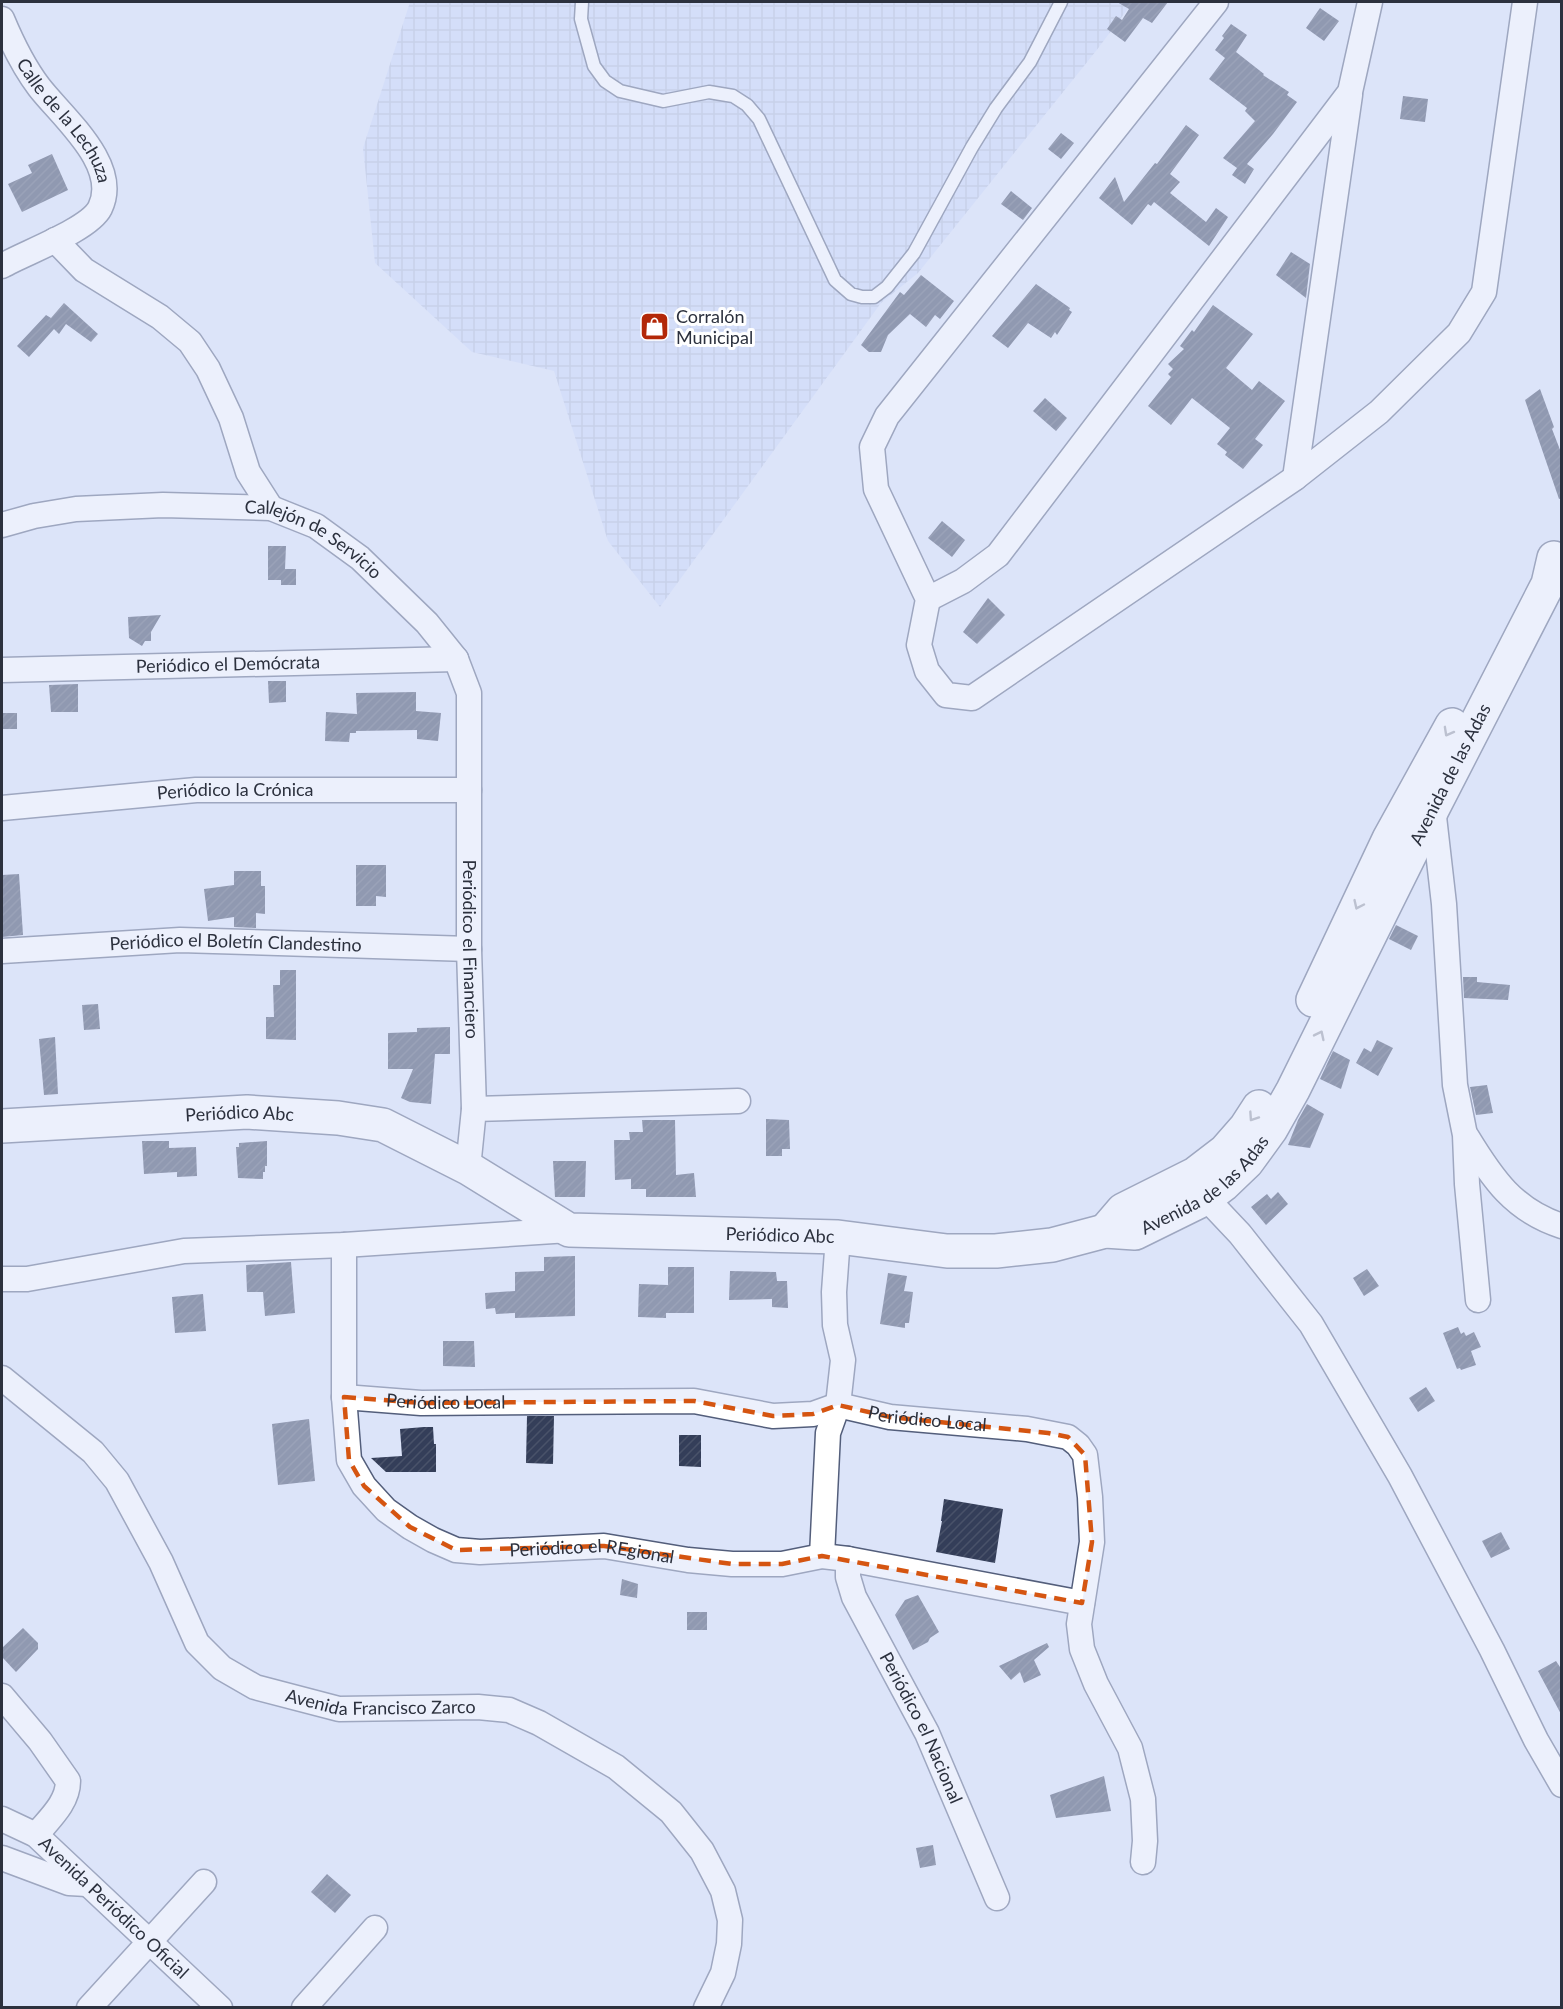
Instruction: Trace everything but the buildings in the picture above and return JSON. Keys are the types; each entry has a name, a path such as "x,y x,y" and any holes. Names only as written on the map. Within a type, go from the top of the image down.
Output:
{"street":[{"path":"1216,2 887,416 872,447 876,489 928,599 919,645 927,671 946,695 972,698 1295,478 1379,412 1459,333 1484,292 1526,2"},
{"path":"1295,478 1350,92 1370,2"},
{"name":"Calle de la Lechuza","path":"2,19 11,66 38,87 89,146 99,166 104,188 100,208 84,224 55,240"},
{"path":"928,599 963,581 998,555 1350,92"},
{"path":"2,266 55,240 84,270 160,317 190,342 208,369 231,418 248,472 271,508"},
{"name":"Callejón de Servicio","path":"2,525 34,516 76,509 164,504 271,508 316,526 360,558 427,622 456,659 469,693 469,790"},
{"name":"Avenida de las Adas","path":"1105,1231 1135,1233 1206,1198 1247,1162 1271,1128 1293,1090 1433,808 1548,584 1558,551"},
{"name":"Avenida de las Adas","path":"1105,1231 1123,1210 1195,1174 1225,1151 1246,1127 1273,1087 1389,839 1534,576 1558,551"},
{"name":"Periódico el Demócrata","path":"2,670 456,659"},
{"name":"Periódico la Crónica","path":"2,808 196,790 469,790"},
{"name":"Periódico el Financiero","path":"469,790 469,949 474,1109"},
{"path":"1433,808 1444,904 1455,1085 1465,1135 1467,1184 1478,1300"},
{"name":"Periódico el Boletín Clandestino","path":"2,951 180,940 469,949"},
{"path":"468,1168 474,1109 738,1101"},
{"name":"Periódico Abc","path":"2,1126 247,1112 338,1118 383,1125 468,1168 569,1230 838,1237 947,1251 996,1251 1052,1245 1105,1231"},
{"path":"1465,1135 1487,1171 1510,1198 1541,1220 1562,1226"},
{"path":"1206,1198 1240,1234 1311,1324 1400,1476 1492,1650 1536,1740 1562,1785"},
{"path":"2,1279 27,1279 183,1251 344,1245 569,1230"},
{"path":"822,1556 828,1432 838,1405 843,1360 835,1326 834,1292 838,1237"},
{"name":"Periódico el REgional","path":"344,1245 344,1397 349,1460 364,1486 386,1509 410,1527 433,1540 456,1550 480,1552 604,1546 688,1560 732,1564 782,1564 822,1556 1082,1603"},
{"name":"Avenida Francisco Zarco","path":"2,1378 93,1452 117,1481 161,1562 197,1643 222,1668 255,1687 339,1710 478,1707 509,1710 539,1723 616,1767 671,1812 702,1851 723,1891 730,1920 729,1944 723,1973 706,2007"},
{"name":"Periódico Local","path":"344,1397 421,1402 694,1401 773,1416 813,1414 838,1405 890,1417 1048,1432 1068,1437 1085,1455 1088,1474 1092,1542 1078,1624 1082,1648 1096,1684 1130,1748 1143,1799 1145,1841 1143,1862"},
{"name":"Periódico el Nacional","path":"848,1559 848,1577 854,1597 927,1733 997,1898"},
{"path":"2,1696 40,1741 68,1781 65,1799 36,1835"},
{"name":"Avenida Periódico Oficial","path":"2,1819 36,1835 220,2007"},
{"path":"2,1858 69,1883 87,1884"},
{"path":"89,2007 204,1882"},
{"path":"304,2007 375,1928"}],"lane":[{"path":"582,2 581,19 594,66 604,81 620,91 663,101 709,92 733,96 747,105 759,119 836,280 851,294 874,297 887,287 914,254 972,147 996,108 1030,62 1061,2"}],"highlighted area":[{"path":"344,1397 421,1403 694,1401 773,1416 813,1414 838,1405 890,1417 1048,1433 1068,1437 1085,1455 1092,1542 1082,1603 822,1556 782,1564 732,1564 604,1546 456,1550 410,1527 364,1486 349,1460"}],"shaded area":[{"name":"Corralón Municipal","path":"410,2 1133,2 918,273 881,303 660,607 608,541 554,371 472,352 375,263 363,148"}],"place":[{"name":"Corralón Municipal","path":"655,327"}]}
